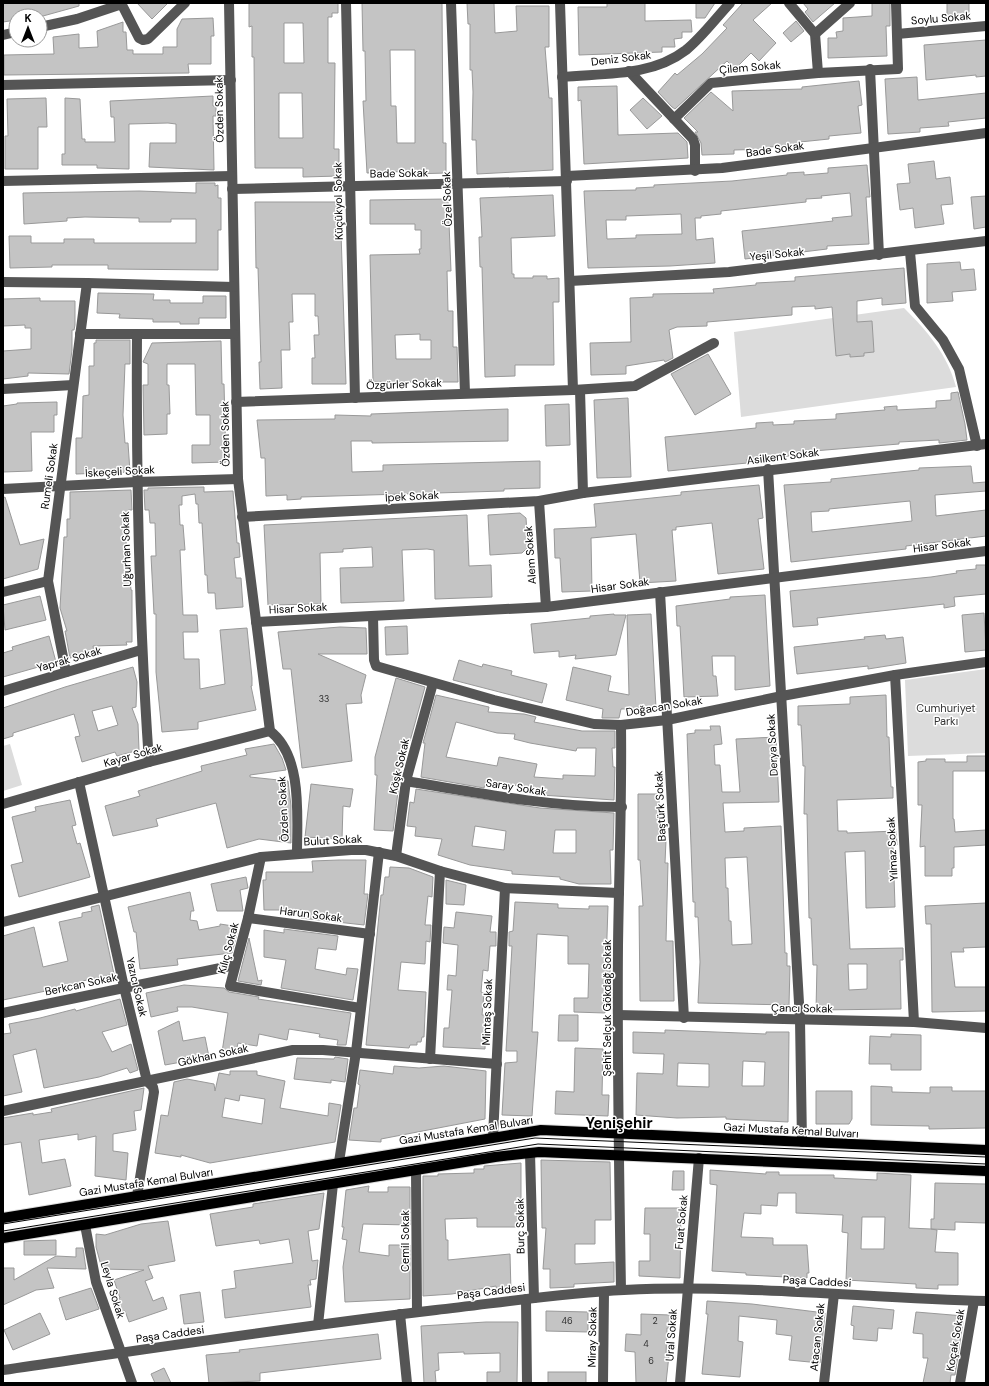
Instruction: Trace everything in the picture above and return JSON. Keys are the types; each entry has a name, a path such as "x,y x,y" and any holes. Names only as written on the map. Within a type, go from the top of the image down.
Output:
{"main road":[{"name":"Gazi Mustafa Kemal Bulvarı","path":"3,1218 541,1130 986,1150"},
{"path":"3,1238 416,1170 530,1153 619,1154 986,1171"}],"street":[{"path":"48,25 77,19 122,3 139,38 143,40 148,39 184,3"},
{"name":"Özden Sokak","path":"229,3 234,334 238,479 270,731 284,744 293,770 297,807 297,854"},
{"name":"Küçükyol Sokak","path":"346,3 355,398"},
{"name":"Özel Sokak","path":"451,3 465,394"},
{"path":"560,3 570,281 583,493"},
{"name":"Deniz Sokak","path":"562,77 629,71 658,66 672,60 687,49 730,3"},
{"path":"790,3 816,34 818,73"},
{"path":"816,34 850,3"},
{"name":"Soylu Sokak","path":"870,70 898,69 896,3"},
{"name":"Soylu Sokak","path":"897,34 986,26"},
{"path":"870,70 879,255"},
{"name":"Çilem Sokak","path":"674,119 711,83 818,73 870,70"},
{"path":"629,71 693,139 695,145 695,171"},
{"path":"3,85 231,80"},
{"name":"Bade Sokak","path":"232,189 458,184 695,171 986,133"},
{"path":"3,181 232,176"},
{"name":"Yeşil Sokak","path":"570,281 729,272 910,252 986,241"},
{"path":"910,252 915,306 942,340 959,369 981,445"},
{"path":"3,282 234,287"},
{"name":"Rumeli Sokak","path":"66,672 48,581 59,486 87,283"},
{"path":"80,334 234,334"},
{"name":"Uğurhan Sokak","path":"137,334 136,482 142,650 149,762"},
{"name":"Özgürler Sokak","path":"236,402 577,390 635,386 714,343"},
{"path":"3,389 73,385"},
{"name":"Asilkent Sokak","path":"583,493 768,469 981,445"},
{"name":"Derya Sokak","path":"768,469 773,578 782,696 800,1020 802,1142"},
{"name":"İskeçeli Sokak","path":"3,489 136,482 238,479"},
{"name":"İpek Sokak","path":"242,517 539,501 583,493"},
{"name":"Alem Sokak","path":"539,501 546,607"},
{"name":"Hisar Sokak","path":"256,622 546,607 986,551"},
{"path":"3,592 48,581"},
{"name":"Baştürk Sokak","path":"660,592 684,1018"},
{"name":"Doğacan Sokak","path":"373,616 374,660 376,666 494,700 588,722 621,725 667,720 782,696 895,675 986,662"},
{"name":"Yaprak Sokak","path":"3,691 142,650"},
{"name":"Yılmaz Sokak","path":"895,675 914,1022"},
{"name":"Köşk Sokak","path":"396,856 406,781 433,683"},
{"name":"Şehit Selçuk Gökdağ Sokak","path":"621,725 622,807 618,893 621,1290"},
{"name":"Kayar Sokak","path":"3,804 149,762 270,731"},
{"name":"Saray Sokak","path":"406,781 531,802 568,806 622,807"},
{"name":"Yazıcı Sokak","path":"79,782 124,987 147,1081 153,1087 154,1092 137,1196"},
{"name":"Bulut Sokak","path":"3,922 261,857 351,850 379,852 396,856 440,871 505,888 618,893"},
{"path":"339,1162 356,1052 379,852"},
{"name":"Kılıç Sokak","path":"261,857 248,918 230,986 360,1008"},
{"path":"430,1059 440,871"},
{"name":"Mintaş Sokak","path":"493,1137 505,888"},
{"name":"Harun Sokak","path":"248,918 370,934"},
{"name":"Berkcan Sokak","path":"3,1013 235,965"},
{"name":"Çancı Sokak","path":"618,1016 914,1022 986,1028"},
{"name":"Gökhan Sokak","path":"3,1111 293,1050 356,1052 497,1064"},
{"name":"Burç Sokak","path":"527,1383 530,1299 530,1153"},
{"name":"Fuat Sokak","path":"687,1289 699,1158"},
{"name":"Cemil Sokak","path":"416,1170 417,1312"},
{"path":"318,1325 334,1184"},
{"name":"Leyla Sokak","path":"85,1225 96,1282 132,1383"},
{"name":"Paşa Caddesi","path":"3,1370 400,1314 621,1290 687,1289 986,1301"},
{"name":"Ural Sokak","path":"680,1383 687,1289"},
{"name":"Miray Sokak","path":"603,1383 604,1292"},
{"name":"Atacan Sokak","path":"824,1383 834,1294"},
{"name":"Koçak Sokak","path":"960,1383 974,1301"},
{"path":"400,1314 407,1383"}],"green space":[{"path":"904,308 936,344 947,364 956,387 741,417 734,332"},
{"name":"Cumhuriyet Parkı","path":"986,669 986,753 908,756 905,680"},
{"path":"10,744 22,785 3,791 3,746"}],"building":[{"path":"3,3 79,3 79,6 48,15 48,8 8,8 8,21 3,22"},
{"path":"137,3 168,3 152,19"},
{"path":"249,3 338,3 338,13 332,13 332,17 328,17 328,63 335,63 334,149 339,149 339,176 303,177 303,168 255,168 254,57 252,57 252,26 249,27","holes":["284,23 303,23 304,63 284,63","279,93 302,93 303,138 279,138"]},
{"path":"362,3 442,3 443,143 446,143 446,173 413,174 413,171 367,173 363,101 366,101 365,51 363,51","holes":["390,50 415,50 415,143 397,143 396,106 391,106"]},
{"path":"467,3 494,3 495,33 517,31 516,6 549,6 549,47 545,47 549,98 552,98 553,170 477,174 476,140 472,140 473,92 472,70 470,70 470,24 468,24"},
{"path":"607,3 645,3 645,21 691,20 692,32 682,32 682,38 674,39 675,47 662,47 662,52 579,55 578,7 607,7"},
{"path":"696,3 715,3 705,18 696,18"},
{"path":"743,3 772,3 753,20 776,43 759,61 751,53 735,69 727,61 675,109 658,92 675,73 677,75 702,54 727,28 723,25"},
{"path":"803,3 835,3 813,22 805,12 808,9"},
{"path":"872,3 890,3 890,26 886,26 887,56 828,58 828,38 837,38 836,32 843,31 843,18 872,16"},
{"path":"947,3 969,3 969,15 947,15"},
{"path":"213,18 214,36 211,36 211,64 188,64 189,73 4,75 4,55 54,54 53,37 79,34 79,48 98,47 97,31 123,22 123,32 126,32 127,50 133,50 133,54 163,54 163,47 177,47 177,29 182,19"},
{"path":"796,21 804,31 791,42 783,33"},
{"path":"986,40 986,76 976,77 976,75 926,80 924,45"},
{"path":"917,77 918,100 986,93 986,118 948,122 949,126 920,128 920,132 888,134 885,79"},
{"path":"859,81 862,105 858,106 861,133 829,136 829,139 770,147 770,149 734,150 734,154 702,155 701,143 695,132 698,132 684,118 711,92 733,111 732,91 802,89 802,87"},
{"path":"617,86 618,135 678,133 687,142 688,158 584,164 581,100 578,101 578,87"},
{"path":"213,96 213,106 216,106 216,116 213,116 214,170 149,167 150,143 176,143 176,124 168,123 129,124 129,169 97,168 97,165 62,165 62,154 65,154 65,98 80,99 82,139 85,139 85,142 115,142 114,117 111,117 110,101"},
{"path":"46,98 47,127 38,127 38,169 5,169 5,136 8,136 7,99"},
{"path":"643,98 662,116 647,129 630,110"},
{"path":"934,161 936,179 950,177 953,204 941,205 944,224 915,228 913,208 900,210 897,184 910,183 908,164"},
{"path":"867,165 870,197 866,197 869,244 827,246 827,249 745,259 742,231 833,221 832,218 852,216 850,193 806,199 806,202 721,211 721,214 695,218 696,240 713,238 715,263 670,266 588,268 584,191 636,190 636,188 654,187 654,185 732,181 787,175 787,173 804,172 804,175 828,173 828,168","holes":["681,214 682,234 636,235 636,238 607,239 606,220 626,220 626,216"]},
{"path":"196,183 215,183 215,186 218,185 218,198 221,198 221,230 218,230 218,270 108,269 108,265 52,265 52,267 10,268 9,236 31,236 31,243 64,243 64,239 94,239 94,243 196,243 196,219 171,219 171,222 139,222 139,218 85,217 67,218 67,221 24,224 23,193 139,191 196,193"},
{"path":"553,195 555,236 511,238 512,274 514,274 514,278 547,276 547,279 559,278 559,302 553,302 554,365 515,365 515,376 485,377 482,267 480,267 479,237 482,237 480,198"},
{"path":"986,196 986,227 974,229 971,197"},
{"path":"448,199 451,271 447,271 448,311 453,311 453,347 457,347 458,382 373,382 370,255 420,254 419,249 421,249 421,230 415,230 415,224 370,224 370,200","holes":["420,334 420,340 431,340 431,359 396,359 395,335"]},
{"path":"255,202 340,202 346,384 312,384 312,358 315,358 314,335 319,335 318,316 315,316 315,294 292,294 293,322 289,322 290,350 281,350 282,388 260,389 259,362 261,362 258,268 256,268"},
{"path":"960,262 961,270 974,269 976,290 952,292 953,301 927,303 927,264"},
{"path":"904,268 906,303 882,305 882,298 857,301 857,322 872,321 874,352 864,353 864,356 850,357 850,354 836,356 832,307 815,309 815,306 792,307 792,315 707,322 707,326 677,327 669,330 673,358 665,362 664,360 626,366 626,374 591,375 590,343 631,342 630,298 653,297 653,294 714,293 713,289 756,285 756,283 795,281 795,277"},
{"path":"98,293 154,294 153,300 170,300 170,303 203,303 203,296 226,296 226,318 199,318 199,324 180,324 180,322 153,322 153,319 119,318 120,314 97,313"},
{"path":"40,298 40,301 75,301 75,325 74,330 72,330 72,350 69,374 28,373 28,376 3,379 3,351 31,349 31,328 25,328 25,325 3,326 3,299"},
{"path":"96,340 130,340 130,364 125,364 123,415 125,443 128,443 130,472 76,474 76,438 82,438 83,396 89,395 89,366 94,366 94,343 96,343"},
{"path":"221,341 222,384 224,384 226,462 192,463 192,445 210,445 210,415 196,415 195,364 167,364 167,385 169,385 170,414 167,414 167,434 144,435 143,385 148,385 148,364 143,362 152,343"},
{"path":"708,354 731,394 695,415 671,374"},
{"path":"958,392 967,440 939,443 939,440 899,442 899,444 789,453 789,456 747,459 747,463 668,471 665,437 756,428 756,423 773,422 773,425 794,424 794,421 836,419 836,414 885,410 884,407 897,406 897,410 936,408 936,401 951,400 951,393"},
{"path":"628,398 631,477 597,478 594,400"},
{"path":"57,402 57,415 54,415 54,432 31,432 32,471 3,472 3,406 17,403"},
{"path":"569,404 570,445 546,446 545,405"},
{"path":"508,409 508,441 372,443 372,441 351,441 352,472 383,471 383,465 540,461 540,488 504,489 504,491 301,497 301,499 287,500 287,495 266,496 265,458 261,458 257,420 335,419 335,415 371,416 371,414"},
{"path":"971,466 973,483 986,482 986,491 935,495 936,516 986,510 986,536 906,546 906,549 791,562 784,485 831,482 831,479 919,470 919,468","holes":["910,501 912,521 812,532 811,512"]},
{"path":"759,485 763,518 758,519 764,569 718,574 712,523 676,527 676,530 672,530 676,581 640,583 636,534 591,538 592,591 562,592 560,558 555,558 554,529 596,527 594,504 681,495 681,492"},
{"path":"204,487 204,492 233,491 237,543 239,543 240,557 234,558 236,578 241,578 243,607 216,609 215,593 208,593 207,575 205,575 202,523 199,523 198,504 196,504 195,494 182,496 182,505 179,505 180,525 183,525 185,550 180,550 183,615 197,615 198,632 183,632 184,659 199,659 200,689 225,684 220,630 247,628 252,678 251,686 256,710 198,722 198,729 162,732 156,672 156,614 154,614 151,556 156,556 155,523 150,523 149,510 145,510 144,490 148,490 148,488"},
{"path":"131,490 132,510 128,510 129,538 126,537 127,569 129,569 132,590 132,642 126,642 127,645 93,646 94,652 70,658 65,631 67,631 60,608 64,537 67,537 67,519 70,519 70,492"},
{"path":"5,497 20,545 44,539 38,569 3,579 3,498"},
{"path":"520,513 526,518 528,547 522,553 490,555 488,515"},
{"path":"467,515 469,566 491,565 492,597 435,599 434,550 427,549 402,550 404,601 341,603 340,568 373,567 372,547 343,549 343,552 320,553 321,604 268,605 264,525"},
{"path":"976,565 986,565 986,594 954,597 955,606 944,608 944,604 817,618 818,625 793,627 790,591 931,577 957,573 956,571 976,569"},
{"path":"765,595 770,686 735,690 735,656 712,656 713,676 716,676 718,696 684,697 680,626 677,626 676,606 730,599 730,597"},
{"path":"40,596 46,620 5,630 3,605"},
{"path":"984,613 986,650 965,652 962,615"},
{"path":"614,614 626,615 616,655 575,659 576,655 559,657 559,651 534,653 531,624"},
{"path":"651,614 656,708 621,709 619,718 602,718 603,709 566,700 573,667 611,676 608,691 629,695 627,615"},
{"path":"407,626 408,654 386,655 385,627"},
{"path":"340,627 366,628 367,654 318,654 366,675 361,695 362,703 346,704 352,761 302,768 291,669 283,669 278,632"},
{"path":"885,635 886,639 903,637 906,663 868,669 868,666 797,674 794,647 865,639 864,637"},
{"path":"49,636 56,662 3,677 3,653 13,650 12,647"},
{"path":"459,660 482,667 483,664 512,671 511,675 547,684 542,703 453,680"},
{"path":"133,667 137,682 136,707 132,708 138,724 139,750 117,756 115,752 82,762 75,737 80,736 74,714 13,733 13,736 3,739 3,708 65,687","holes":["112,706 118,725 98,731 92,711"]},
{"path":"396,678 425,687 410,741 406,741 403,758 399,758 400,776 393,831 374,830 377,775 375,775 375,757"},
{"path":"436,695 489,707 488,712 524,714 536,717 534,722 582,731 615,731 615,748 612,748 613,767 615,767 614,800 541,795 542,790 486,780 484,788 421,777 425,743 423,743","holes":["456,722 497,733 515,734 514,739 576,751 577,748 596,748 595,776 563,775 563,779 534,777 537,764 499,757 497,766 446,757"]},
{"path":"886,695 887,737 889,737 891,787 893,787 893,798 837,800 838,831 847,831 847,833 896,831 897,845 893,845 895,907 866,908 865,851 845,852 850,949 903,948 903,960 900,960 901,1009 816,1010 817,965 813,965 811,918 809,918 807,814 804,814 805,766 803,766 801,725 798,725 798,706 850,704 850,697","holes":["848,964 867,964 867,989 849,990"]},
{"path":"710,726 720,726 722,744 714,745 715,765 720,765 722,792 740,792 736,739 776,737 779,802 723,803 725,832 744,831 744,828 781,826 785,953 787,953 787,966 790,966 789,1005 698,1003 700,962 698,917 695,917 695,902 693,902 687,734 695,733 695,730 711,730","holes":["747,857 752,944 732,945 731,921 729,921 728,888 726,888 725,858"]},
{"path":"274,744 282,758 286,770 250,775 250,777 288,781 291,806 291,843 259,839 227,848 216,803 156,819 158,826 113,836 105,806 140,796 138,791 202,771 201,766 247,755 245,749"},
{"path":"967,756 986,756 986,771 953,771 953,819 955,832 986,830 986,845 954,847 954,868 952,868 952,876 925,876 925,846 920,847 922,805 918,805 918,762 926,761 926,759 945,759 945,762 967,762"},
{"path":"311,784 353,789 350,807 343,806 342,839 305,837"},
{"path":"416,789 540,808 614,813 613,850 610,850 611,884 579,884 560,879 560,877 512,874 512,871 470,865 438,855 442,839 415,836 416,827 407,826 410,802 414,803","holes":["475,826 506,831 504,850 472,846","555,830 576,830 576,853 553,853"]},
{"path":"638,794 659,794 659,840 666,840 665,863 668,863 666,941 673,941 674,1001 640,1001 639,906 643,906 640,860 638,860"},
{"path":"70,800 76,825 72,826 77,844 80,843 90,877 19,897 11,865 23,862 12,817 36,811 35,807"},
{"path":"366,860 364,894 368,894 364,925 301,918 302,910 264,910 263,880 266,880 266,872 313,872 312,861"},
{"path":"390,867 409,868 433,877 432,897 428,896 425,925 431,925 430,942 426,941 425,964 401,962 398,990 426,992 424,1037 422,1037 421,1042 417,1042 417,1045 410,1045 409,1048 366,1045 381,895 383,895 385,877 389,877"},
{"path":"246,877 248,888 240,890 243,911 217,911 211,884"},
{"path":"446,880 466,885 464,905 446,904"},
{"path":"190,892 194,911 191,911 190,920 197,921 199,930 220,926 220,924 233,926 233,932 237,933 232,953 177,959 178,965 140,969 136,932 134,932 128,907"},
{"path":"515,902 558,904 558,908 589,909 589,906 608,906 606,966 610,966 610,988 605,988 605,1013 574,1012 574,998 588,998 589,964 568,964 568,936 537,934 532,1032 538,1032 532,1116 502,1115 505,1063 517,1062 517,1051 506,1051 512,946 509,946 509,932 513,931"},
{"path":"986,903 986,947 963,948 964,952 951,952 955,987 986,987 986,1011 932,1012 931,924 926,924 925,906"},
{"path":"99,905 114,974 78,982 79,984 3,1000 3,936 34,927 43,967 68,961 59,922 82,917 82,913 92,911 91,907"},
{"path":"456,912 492,916 490,932 496,932 496,946 490,946 488,971 483,970 481,992 484,993 482,1015 486,1015 485,1049 443,1047 444,1028 449,1028 452,990 447,990 448,975 456,976 458,945 443,943 444,927 454,928"},
{"path":"284,929 338,936 336,950 318,948 315,969 346,975 347,968 358,969 353,1000 281,988 286,960 264,957 264,930 284,933"},
{"path":"249,938 258,981 262,980 261,985 238,981"},
{"path":"184,985 224,988 229,992 259,997 258,999 351,1013 346,1045 337,1045 338,1040 319,1037 320,1034 289,1029 287,1040 259,1034 257,1046 238,1043 236,1052 222,1052 228,1013 192,1007 177,1007 178,1011 151,1017 146,993"},
{"path":"120,999 127,1025 102,1032 112,1052 131,1044 138,1070 130,1073 127,1068 99,1077 44,1088 36,1049 13,1055 22,1092 3,1096 3,1034 11,1033 9,1024 75,1009 76,1011"},
{"path":"559,1015 578,1015 578,1041 558,1041"},
{"path":"179,1021 183,1041 205,1037 209,1057 165,1065 158,1031"},
{"path":"665,1030 766,1034 766,1032 789,1032 788,1122 726,1119 726,1117 677,1118 636,1115 637,1073 663,1074 664,1054 633,1053 633,1032 665,1033","holes":["743,1061 765,1062 764,1086 742,1086","678,1063 709,1064 709,1087 677,1086"]},
{"path":"891,1034 921,1035 921,1070 891,1070 891,1064 869,1064 870,1036 891,1037"},
{"path":"575,1048 603,1049 602,1095 609,1095 608,1116 555,1114 556,1091 574,1092"},
{"path":"335,1057 348,1059 345,1082 331,1080 331,1083 294,1079 297,1058 334,1059"},
{"path":"394,1066 419,1068 444,1066 486,1071 485,1119 381,1139 381,1142 349,1140 354,1108 357,1108 360,1070 393,1074"},
{"path":"230,1071 257,1071 257,1075 285,1081 280,1108 328,1116 329,1103 341,1105 335,1142 210,1163 181,1155 181,1157 155,1153 161,1115 168,1116 174,1082 187,1079 214,1084 215,1091 219,1073 230,1075","holes":["240,1095 265,1099 262,1124 222,1117 225,1098 239,1101"]},
{"path":"871,1086 892,1087 892,1092 930,1093 930,1087 952,1087 952,1091 986,1091 986,1128 929,1129 929,1126 871,1125"},
{"path":"144,1088 141,1110 134,1111 136,1130 113,1134 113,1151 128,1153 126,1180 95,1176 96,1136 78,1140 78,1134 39,1140 42,1163 65,1159 71,1186 29,1195 21,1142 3,1145 3,1118 33,1113 33,1115 52,1112 51,1109"},
{"path":"816,1091 852,1091 852,1119 849,1124 816,1124"},
{"path":"541,1160 610,1162 611,1220 595,1220 595,1244 575,1244 575,1264 614,1262 614,1282 574,1284 574,1287 550,1288 550,1269 543,1269 546,1228 542,1228"},
{"path":"521,1163 521,1227 477,1227 477,1218 445,1219 446,1240 448,1240 448,1260 510,1254 511,1292 497,1292 496,1286 452,1294 423,1296 423,1176 474,1173 474,1169 484,1169 484,1166"},
{"path":"710,1170 766,1174 766,1172 779,1172 779,1175 834,1175 834,1178 877,1180 877,1173 911,1175 909,1228 937,1230 935,1252 958,1253 958,1285 938,1285 938,1289 916,1288 916,1284 846,1280 848,1233 842,1232 843,1215 796,1213 796,1193 778,1193 777,1206 761,1205 761,1214 744,1213 741,1237 773,1238 773,1245 807,1245 809,1273 807,1273 807,1278 746,1275 746,1273 712,1271 717,1185 710,1184","holes":["862,1217 885,1217 884,1249 861,1249"]},
{"path":"673,1171 684,1171 684,1190 672,1190"},
{"path":"935,1183 986,1184 986,1223 955,1222 955,1230 931,1229 931,1219 934,1219"},
{"path":"369,1186 368,1192 388,1192 388,1187 410,1187 410,1225 363,1224 359,1252 389,1256 389,1245 410,1245 410,1299 345,1302 343,1267 347,1240 342,1239 344,1227 342,1227 346,1190"},
{"path":"324,1193 319,1229 308,1231 312,1261 318,1260 316,1279 310,1280 311,1285 308,1285 311,1307 225,1318 222,1290 236,1288 234,1271 293,1263 289,1239 260,1244 259,1240 216,1246 210,1214 253,1207 253,1204"},
{"path":"645,1208 681,1208 680,1278 639,1276 639,1261 650,1261 650,1234 644,1234"},
{"path":"168,1221 175,1261 148,1266 153,1278 145,1281 153,1301 163,1297 167,1309 129,1322 125,1311 119,1313 114,1300 120,1298 114,1280 144,1270 102,1269 96,1247 96,1234 105,1235 141,1224"},
{"path":"56,1240 56,1255 24,1255 24,1241"},
{"path":"76,1248 83,1248 86,1269 47,1268 54,1288 36,1290 3,1305 3,1268 14,1268 14,1280 56,1256 76,1257"},
{"path":"91,1288 99,1309 66,1320 59,1298"},
{"path":"200,1292 204,1322 184,1324 180,1295"},
{"path":"707,1301 752,1304 825,1313 820,1363 789,1360 792,1336 776,1334 777,1320 739,1316 738,1341 743,1342 740,1377 702,1374 708,1314 706,1314"},
{"path":"853,1306 894,1310 892,1329 878,1328 877,1341 853,1339 854,1326 851,1325"},
{"path":"546,1311 588,1312 588,1332 546,1331"},
{"path":"916,1312 964,1316 955,1375 951,1375 950,1383 923,1383 928,1358 923,1358 923,1334 913,1333"},
{"path":"40,1313 50,1334 13,1350 4,1330"},
{"path":"641,1314 670,1315 669,1328 667,1328 666,1355 669,1355 666,1383 636,1383 635,1352 625,1351 626,1334 641,1335"},
{"path":"486,1322 518,1322 517,1383 487,1383 487,1372 500,1372 500,1353 464,1354 464,1352 438,1353 439,1370 435,1371 436,1383 424,1383 421,1326"},
{"path":"378,1334 381,1359 260,1373 260,1381 209,1383 206,1355"},
{"path":"164,1368 171,1383 155,1383 151,1374"},
{"path":"548,1372 586,1372 586,1383 548,1383"}],"tram line":[{"path":"3,1224 535,1138 986,1157"},
{"path":"3,1231 538,1144 986,1164"}],"district":[{"name":"Yenişehir","path":"619,1123"}]}
